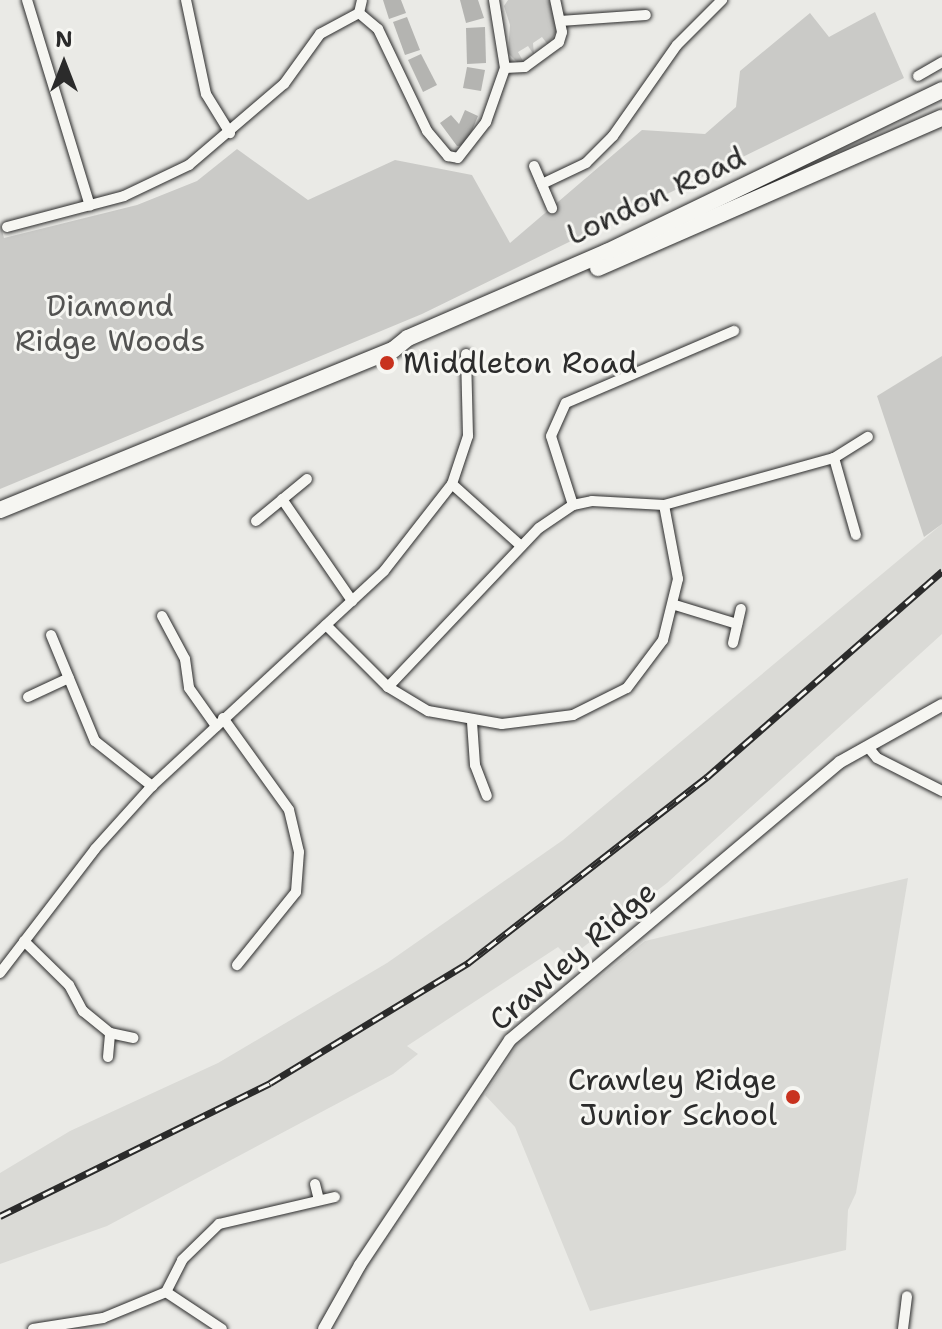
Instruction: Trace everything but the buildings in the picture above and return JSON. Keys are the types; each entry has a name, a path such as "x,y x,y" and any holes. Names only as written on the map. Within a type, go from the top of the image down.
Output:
{"main road":[{"name":"London Road","path":"393,350 408,338 618,247 942,90"},
{"name":"London Road","path":"0,510 393,350 410,348 942,118"}],"street":[{"path":"27,0 90,206"},
{"path":"186,0 206,94 230,133"},
{"path":"7,227 90,206 157,184 230,133 284,84 320,34 359,13 362,0"},
{"path":"359,13 378,29 427,131 448,156 458,158 486,122 505,68 494,0"},
{"path":"505,68 525,67 559,42 560,21 555,0"},
{"path":"542,184 586,163 613,136 677,45 722,0"},
{"path":"560,21 646,15"},
{"path":"918,76 942,62"},
{"path":"534,166 552,208"},
{"path":"710,327 716,337"},
{"path":"573,505 551,436 566,403 734,331"},
{"path":"0,973 152,786 384,571 452,484 468,436 466,354"},
{"path":"388,687 521,546 573,505 592,501 664,505 834,458 868,437"},
{"path":"834,458 856,535"},
{"path":"256,521 307,479"},
{"path":"452,484 521,546"},
{"path":"282,499 352,601"},
{"path":"326,625 388,687 428,711 472,722 527,722 604,703 649,665 675,605 676,560 664,505"},
{"path":"675,605 737,624"},
{"path":"733,643 741,609"},
{"path":"162,616 185,659 189,688 289,810 299,852 296,892 237,965"},
{"path":"51,635 95,741 152,786"},
{"path":"28,697 69,678"},
{"name":"Crawley Ridge","path":"324,1329 360,1265 510,1040 840,762 942,705"},
{"path":"472,722 475,765 487,796"},
{"path":"868,747 877,758 942,791"},
{"path":"24,941 69,985 83,1011 110,1033 133,1038"},
{"path":"108,1057 110,1033"},
{"path":"315,1184 319,1200"},
{"path":"33,1329 103,1318 166,1292 182,1260 207,1231 335,1197"},
{"path":"166,1292 222,1329"},
{"path":"903,1329 907,1296"}],"shaded area":[{"path":"942,524 942,634 667,883 569,958 558,947 407,1046 418,1054 393,1074 107,1226 0,1264 0,1173 70,1131 218,1063 387,963 563,840"},
{"name":"Crawley Ridge Junior School","path":"908,878 856,1193 848,1210 846,1250 590,1311 515,1127 485,1095 518,1043 645,941"}],"green space":[{"path":"508,0 551,0 558,29 548,45 542,37 533,43 534,55 528,46 518,52 523,61 518,63 508,53 510,25 504,6"},
{"name":"Diamond Ridge Woods","path":"875,12 904,78 422,314 0,489 0,223 4,238 137,205 197,181 237,149 308,200 395,160 472,175 510,243 642,130 705,134 736,107 740,71 810,13 829,37"},
{"path":"942,356 942,524 924,537 877,396"}],"railway":[{"path":"0,1216 270,1083 468,963 707,777 942,571"}],"place":[{"name":"Middleton Road","path":"387,363"},
{"name":"Crawley Ridge Junior School","path":"793,1097"}]}
